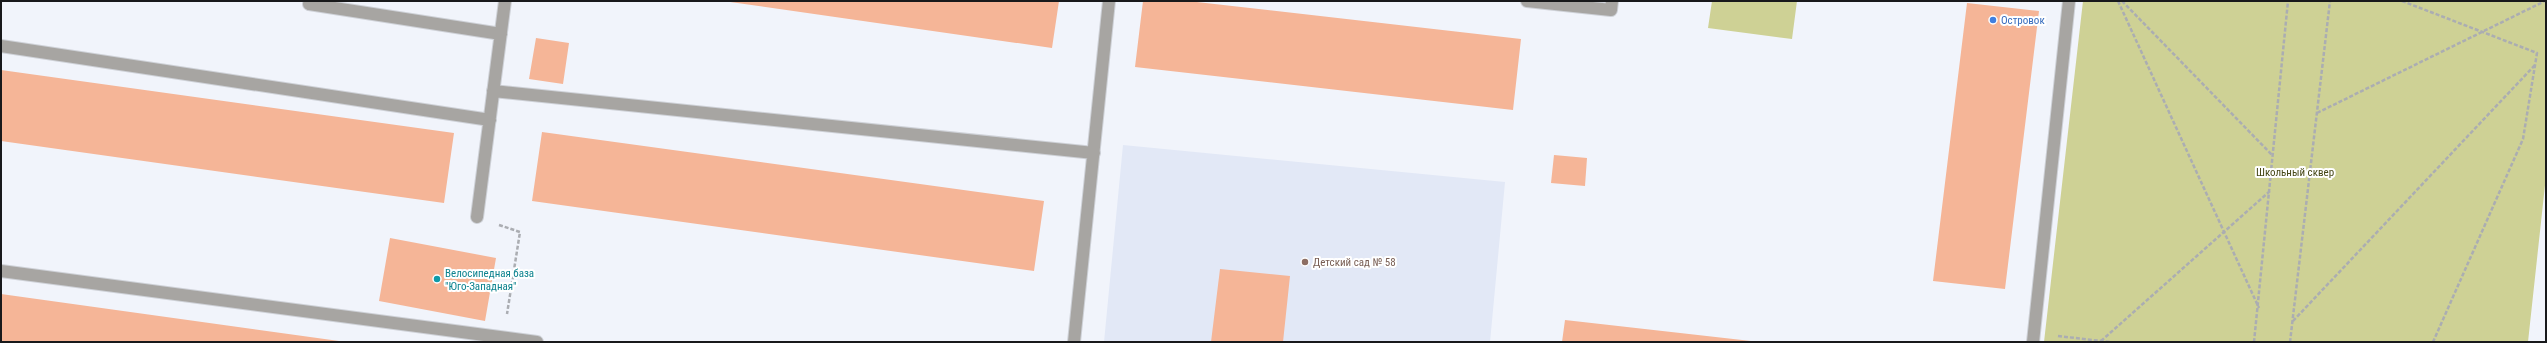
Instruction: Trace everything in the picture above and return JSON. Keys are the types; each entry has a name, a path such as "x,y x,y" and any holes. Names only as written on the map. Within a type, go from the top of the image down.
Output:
{"lane":[{"path":"310,1 309,4 501,34"},
{"path":"476,218 505,1"},
{"path":"1074,342 1109,1"},
{"path":"1527,1 1610,10 1612,1"},
{"path":"2034,338 2069,1"},
{"path":"1,46 490,120"},
{"path":"493,91 1094,153"},
{"path":"1,271 463,338 503,338 537,342"}],"path":[{"path":"2118,1 2259,308"},
{"path":"2122,1 2274,157"},
{"path":"2254,342 2259,308 2288,1"},
{"path":"2290,342 2330,1"},
{"path":"2402,1 2537,53 2523,139 2433,342"},
{"path":"2317,113 2545,1"},
{"path":"2292,321 2536,64"},
{"path":"2101,341 2270,191"},
{"path":"476,218 520,232 503,338"},
{"path":"2034,338 2110,342"}],"shaded area":[{"name":"Детский сад № 58","path":"1123,145 1505,182 1490,342 1104,342"}],"green space":[{"path":"1712,1 1797,1 1792,39 1708,28"},
{"name":"Школьный сквер","path":"2083,1 2546,1 2546,176 2528,342 2044,342"}],"building":[{"path":"723,1 1059,1 1052,48"},
{"path":"1143,1 1188,1 1521,39 1513,110 1135,67"},
{"path":"1967,3 2039,11 2005,289 1933,281"},
{"path":"536,38 569,43 563,84 529,79"},
{"path":"1,70 454,133 444,203 1,141"},
{"path":"542,132 1044,201 1034,271 532,201"},
{"path":"1554,155 1587,158 1585,186 1551,183"},
{"name":"Велосипедная база \"Юго-Западная\"","path":"390,238 496,258 485,321 379,301"},
{"path":"1220,269 1290,276 1283,342 1211,342"},
{"path":"1,294 339,341 1,342"},
{"path":"1565,320 1751,341 1751,342 1562,342"}],"place":[{"name":"Островок","path":"1993,20"},
{"name":"Детский сад № 58","path":"1305,262"},
{"name":"Велосипедная база \"Юго-Западная\"","path":"437,279"}]}
